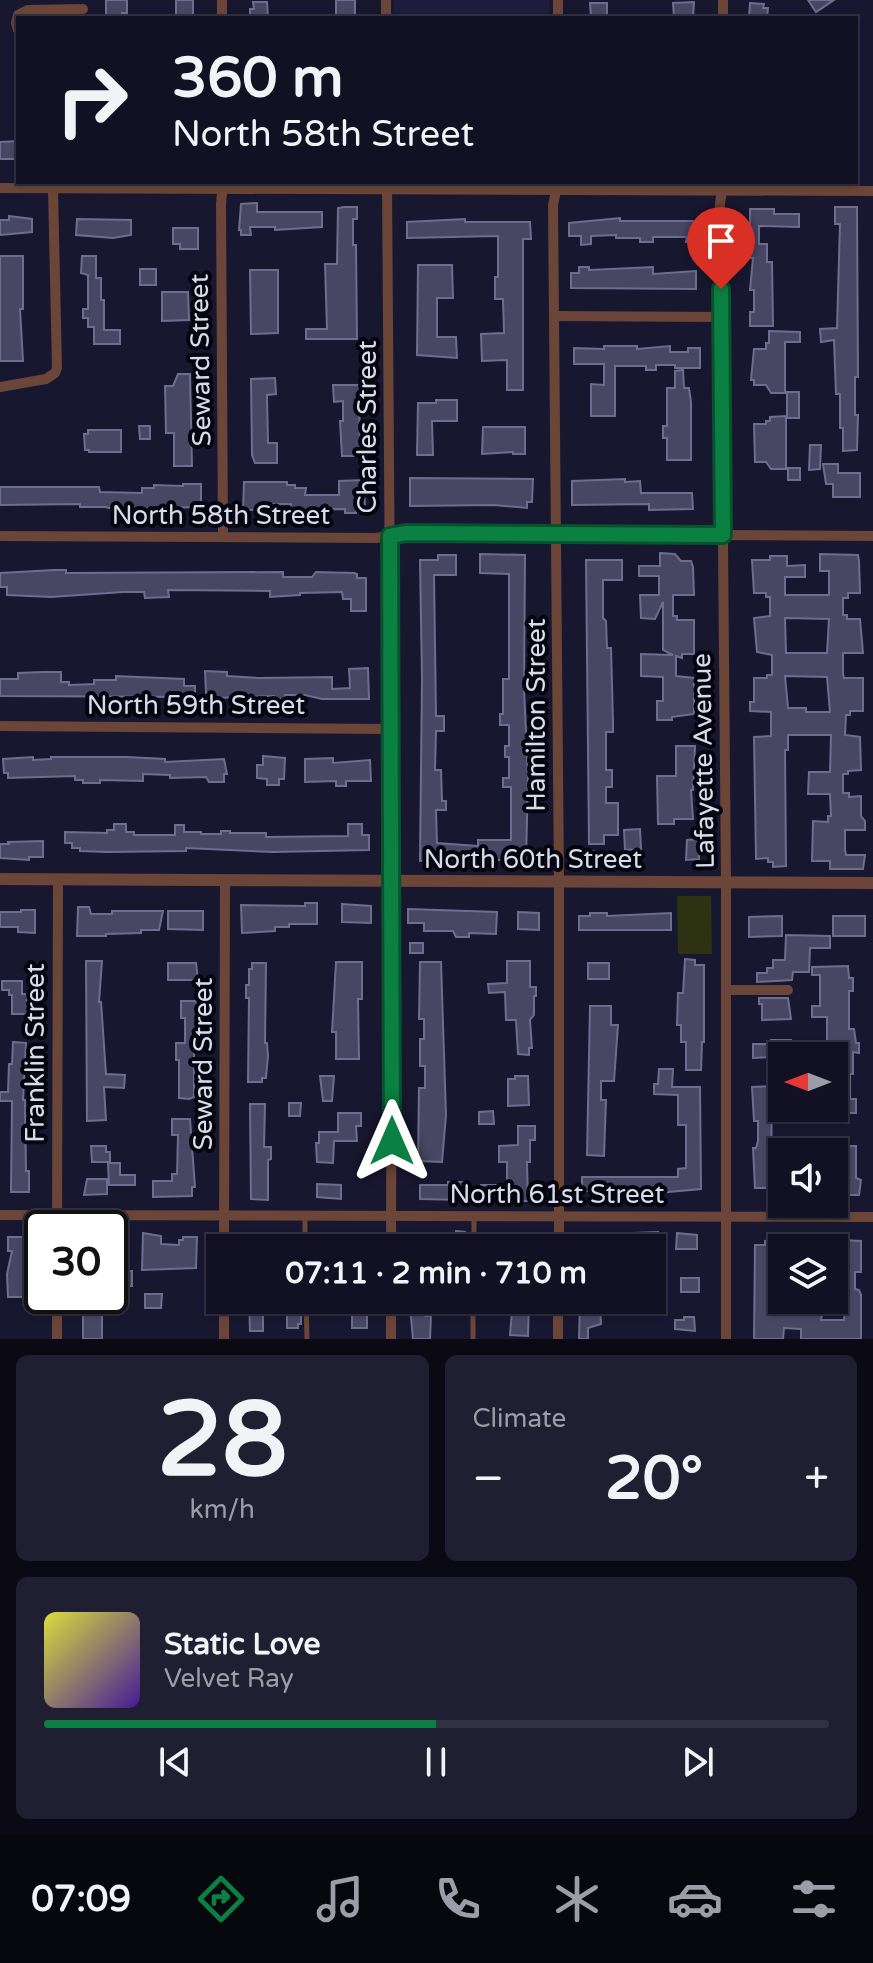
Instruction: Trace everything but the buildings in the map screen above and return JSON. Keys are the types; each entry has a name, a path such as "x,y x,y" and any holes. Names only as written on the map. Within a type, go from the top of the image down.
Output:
{"street":[{"path":"18,16 28,10 83,9"},
{"path":"0,188 53,189 84,185 723,186 873,191"},
{"name":"Seward Street","path":"222,186 223,537"},
{"name":"Charles Street","path":"387,186 391,1234"},
{"name":"Hamilton Street","path":"557,186 553,205 559,1234"},
{"name":"Lafayette Avenue","path":"723,186 726,1339"},
{"path":"0,387 46,379 55,373 53,189"},
{"path":"555,316 721,317"},
{"name":"North 58th Street","path":"0,536 390,536 406,533 873,536"},
{"name":"North 59th Street","path":"0,726 391,729"},
{"name":"North 60th Street","path":"0,879 873,883"},
{"name":"Franklin Street","path":"57,1210 58,879"},
{"name":"Seward Street","path":"224,1234 225,880"},
{"path":"726,990 788,990"},
{"name":"North 61st Street","path":"0,1215 24,1215"},
{"name":"North 61st Street","path":"128,1215 873,1217"},
{"path":"57,1314 57,1339"},
{"path":"224,1314 224,1339"},
{"path":"391,1314 391,1339"},
{"path":"558,1314 558,1339"}],"lane":[{"path":"305,1216 305,1234"},
{"path":"474,1216 474,1234"},
{"path":"306,1314 307,1339"},
{"path":"473,1314 473,1339"}],"shaded area":[{"path":"394,0 549,0 549,16 394,16"}],"green space":[{"path":"677,896 711,896 712,954 678,954"}],"route":[{"path":"392,1141 390,536 406,533 723,535 721,289"}]}
